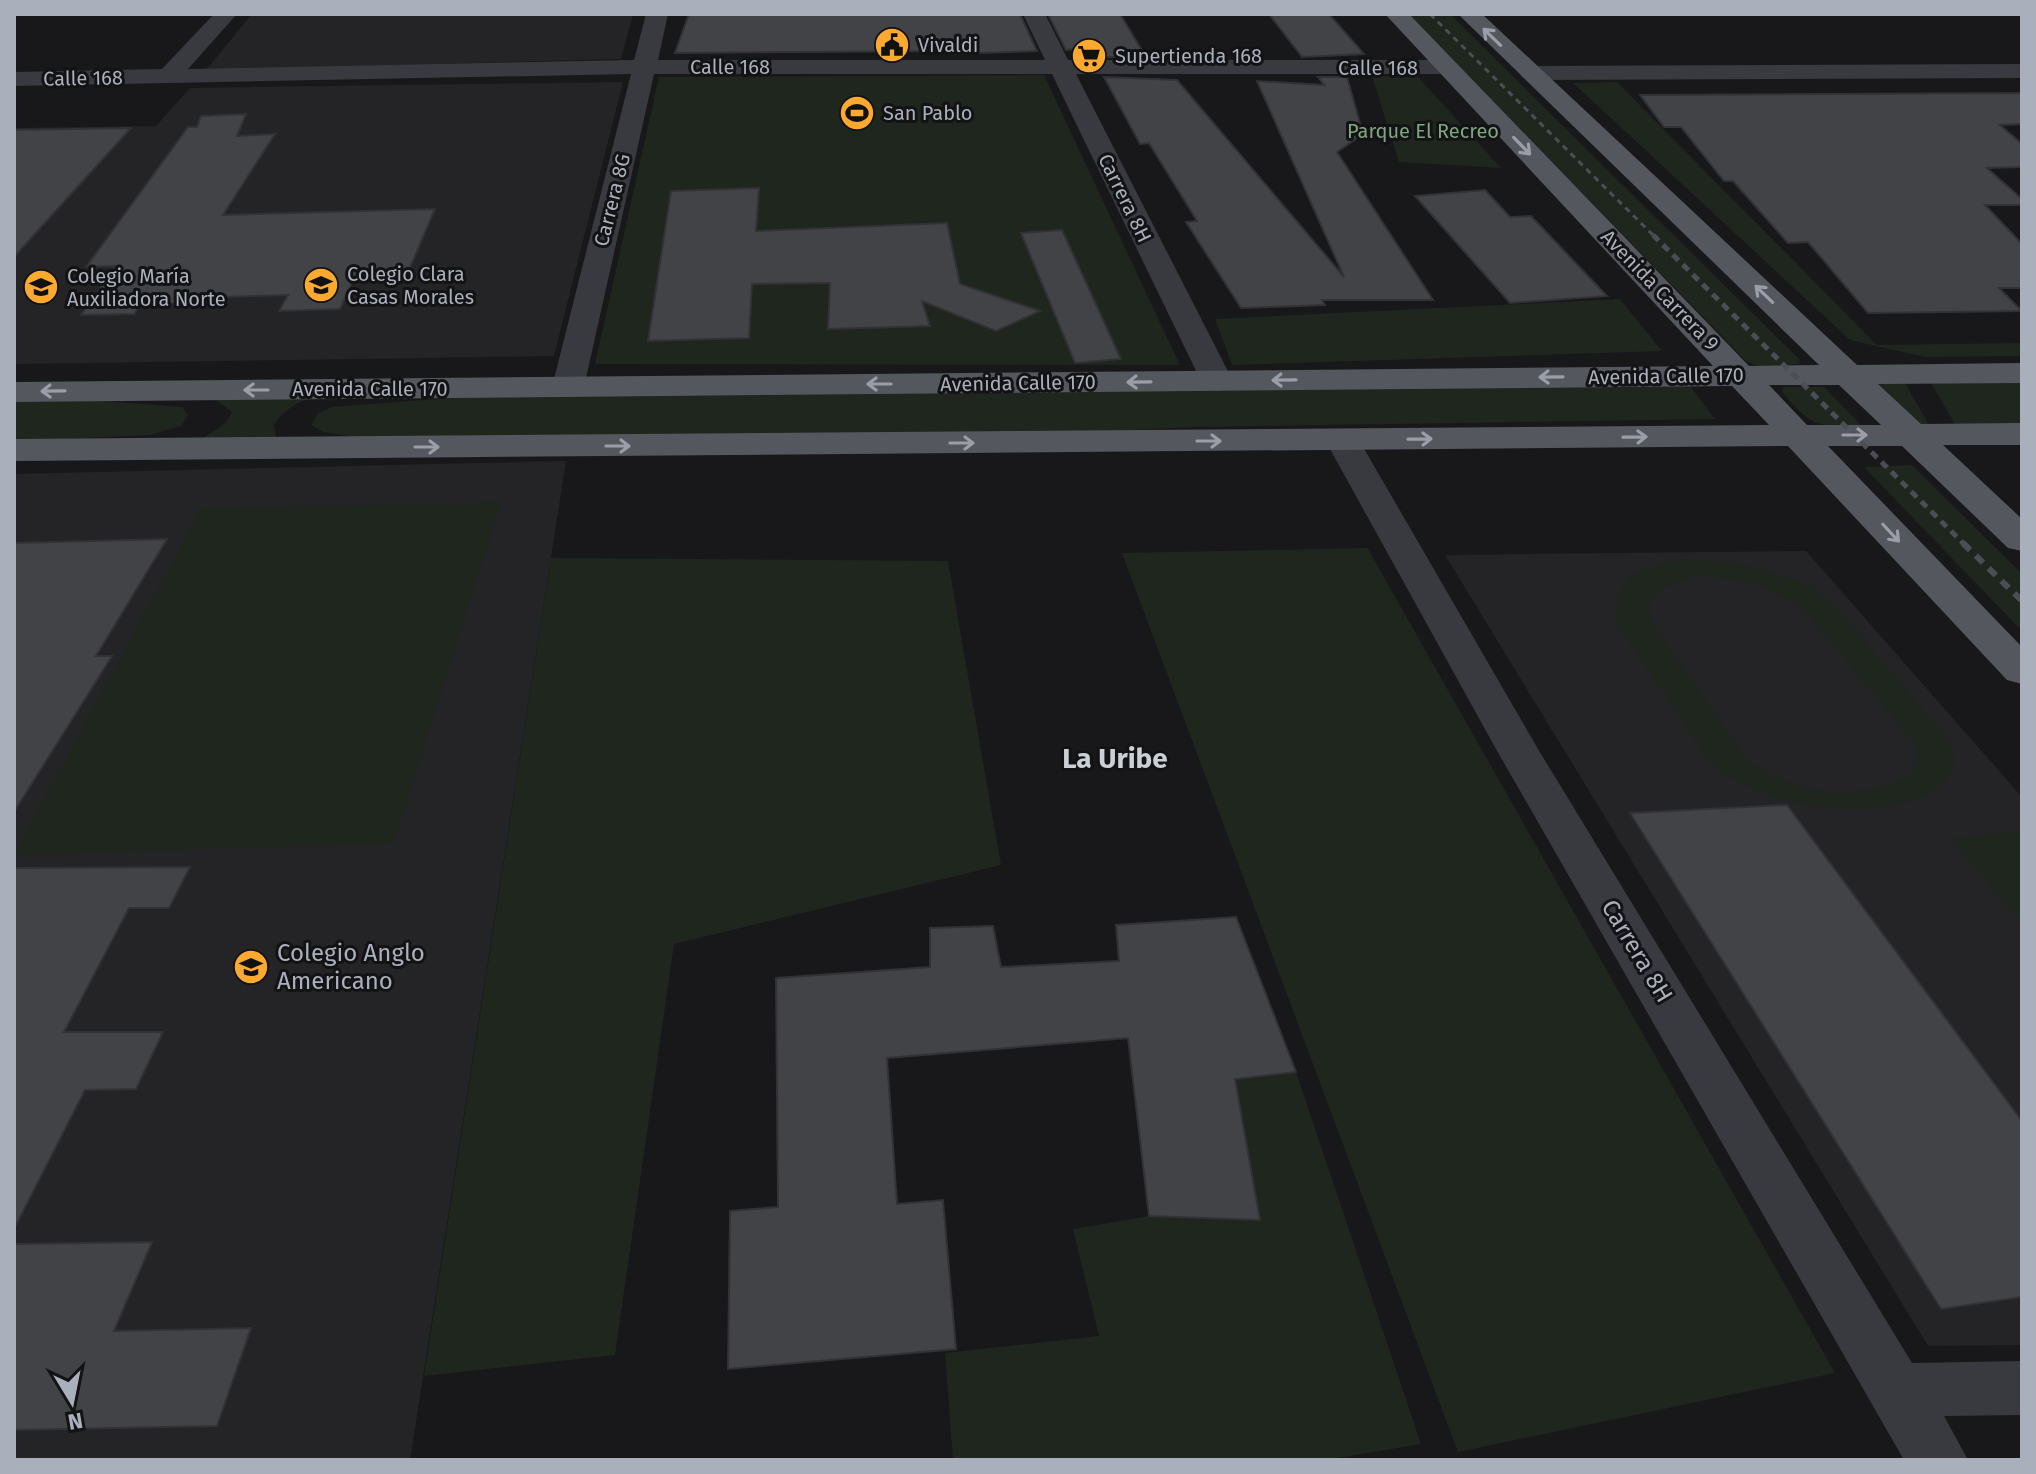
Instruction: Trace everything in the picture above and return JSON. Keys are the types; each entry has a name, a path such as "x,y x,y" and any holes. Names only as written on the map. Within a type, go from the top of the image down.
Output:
{"main road":[{"name":"Avenida Carrera 9","path":"1396,14 2022,671"},
{"path":"1469,14 2022,540"},
{"name":"Avenida Calle 170","path":"14,392 2022,373"},
{"path":"349,448 302,436 298,428 300,421 310,411 343,398 502,388"},
{"path":"14,449 168,439 188,432 204,417 204,409 195,402 131,390"},
{"path":"14,449 2020,434"},
{"path":"1975,495 1972,471 1976,461 1998,442 2020,434"},
{"path":"1680,437 1782,465 1856,497"}],"street":[{"path":"168,77 226,14"},
{"name":"Carrera 8G","path":"568,387 657,14"},
{"name":"Carrera 8H","path":"1034,14 1217,381"},
{"name":"Calle 168","path":"14,79 645,67 1447,67"},
{"path":"1531,73 2022,71"},
{"name":"Carrera 8H","path":"1342,440 1517,749 1937,1460"},
{"path":"1897,1390 2022,1388"}],"shaded area":[{"path":"252,14 633,14 621,59 206,70"},
{"name":"Colegio Clara Casas Morales","path":"623,82 554,356 14,364 14,128 156,126 190,88"},
{"name":"Colegio Anglo Americano","path":"566,461 410,1460 14,1460 14,474"},
{"path":"1806,551 2022,797 2022,1345 1928,1346 1445,555"}],"green space":[{"path":"1408,14 1450,14 1800,360 1799,364 1760,367 1746,361"},
{"path":"1044,75 1180,365 595,364 659,77"},
{"name":"Parque El Recreo","path":"1372,76 1418,77 1501,168 1399,162"},
{"path":"1617,82 1877,345 2022,343 2022,356 1924,357 1850,340 1573,83"},
{"path":"1620,299 1662,351 1232,365 1215,319"},
{"path":"2022,382 2022,426 1956,426 1931,383"},
{"path":"1905,383 1930,427 1922,427 1876,387 1878,384"},
{"path":"1690,386 1715,419 1194,427 1067,433 359,438 324,432 311,425 317,414 331,407 516,393"},
{"path":"1783,387 1824,387 1862,426 1824,425 1809,419 1782,392"},
{"path":"315,396 292,407 278,419 274,425 277,442 195,442 221,426 232,412 213,398"},
{"path":"14,400 104,401 182,407 188,415 181,426 150,435 14,441"},
{"path":"1912,465 2022,574 2022,631 1864,467"},
{"path":"501,502 394,843 14,855 201,509"},
{"path":"1368,548 1835,1373 1458,1452 1122,553"},
{"path":"551,558 948,561 1001,865 674,944 615,1355 424,1376"},
{"path":"1683,559 1728,562 1772,572 1810,586 1835,606 1950,741 1955,765 1945,781 1918,799 1890,806 1825,808 1761,792 1713,764 1616,624 1619,594 1632,576 1654,566","holes":["1697,576 1741,581 1768,590 1806,612 1914,743 1917,758 1911,775 1870,789 1827,791 1785,781 1747,759 1653,625 1648,606 1663,589 1675,582"]},
{"path":"2022,831 2022,924 1951,839"},
{"path":"1296,1072 1421,1444 1325,1460 953,1460 945,1353 1099,1336 1073,1229 1149,1216 1260,1220 1235,1079"}],"building":[{"path":"689,14 1020,14 1037,51 948,54 947,51 675,53"},
{"path":"1048,14 1120,14 1146,57 1078,57 1075,49 1066,50"},
{"path":"1269,14 1329,14 1364,54 1302,57"},
{"path":"1104,77 1177,80 1344,277 1257,81 1324,85 1318,77 1347,77 1363,134 1337,152 1433,300 1322,300 1325,305 1241,308 1186,222 1197,221 1149,143 1140,144"},
{"path":"2022,93 2022,124 2000,125 2022,144 2022,167 1987,168 2022,199 2022,205 1985,205 2022,244 2022,288 1999,288 2022,311 1868,313 1808,242 1788,243 1733,181 1724,181 1681,127 1664,127 1640,95"},
{"path":"246,114 237,136 275,134 223,215 435,209 409,270 357,272 340,309 279,311 288,295 192,298 190,303 140,305 134,314 81,315 116,266 86,267 188,127 197,127 201,116"},
{"path":"131,128 14,257 14,130"},
{"path":"759,188 756,231 947,223 960,284 1040,311 996,331 922,301 930,326 828,329 830,283 752,284 749,338 648,341 671,191"},
{"path":"1485,190 1510,217 1531,216 1607,296 1510,303 1415,196"},
{"path":"1062,230 1121,359 1075,363 1021,233"},
{"path":"167,539 96,656 112,656 14,812 14,543"},
{"path":"1787,805 2022,1121 2022,1297 1941,1309 1630,813"},
{"path":"190,867 169,908 129,908 64,1032 163,1032 136,1089 85,1090 14,1229 14,868"},
{"path":"1236,917 1296,1072 1235,1079 1260,1220 1149,1216 1128,1038 887,1058 897,1204 943,1200 956,1349 728,1369 730,1211 778,1207 776,978 930,967 930,928 993,926 1001,967 1119,961 1116,925"},
{"path":"152,1242 114,1331 251,1328 217,1426 14,1430 14,1244"}],"railway":[{"path":"1430,14 1655,237"},
{"path":"1653,235 1965,545"},
{"path":"1963,543 2022,601"}],"place":[{"name":"Vivaldi","path":"892,45"},
{"name":"Supertienda 168","path":"1089,56"},
{"name":"San Pablo","path":"857,113"},
{"name":"Colegio Clara Casas Morales","path":"321,285"},
{"name":"Colegio María Auxiliadora Norte","path":"41,287"},
{"name":"Colegio Anglo Americano","path":"251,967"}],"district":[{"name":"La Uribe","path":"1115,758"}]}
